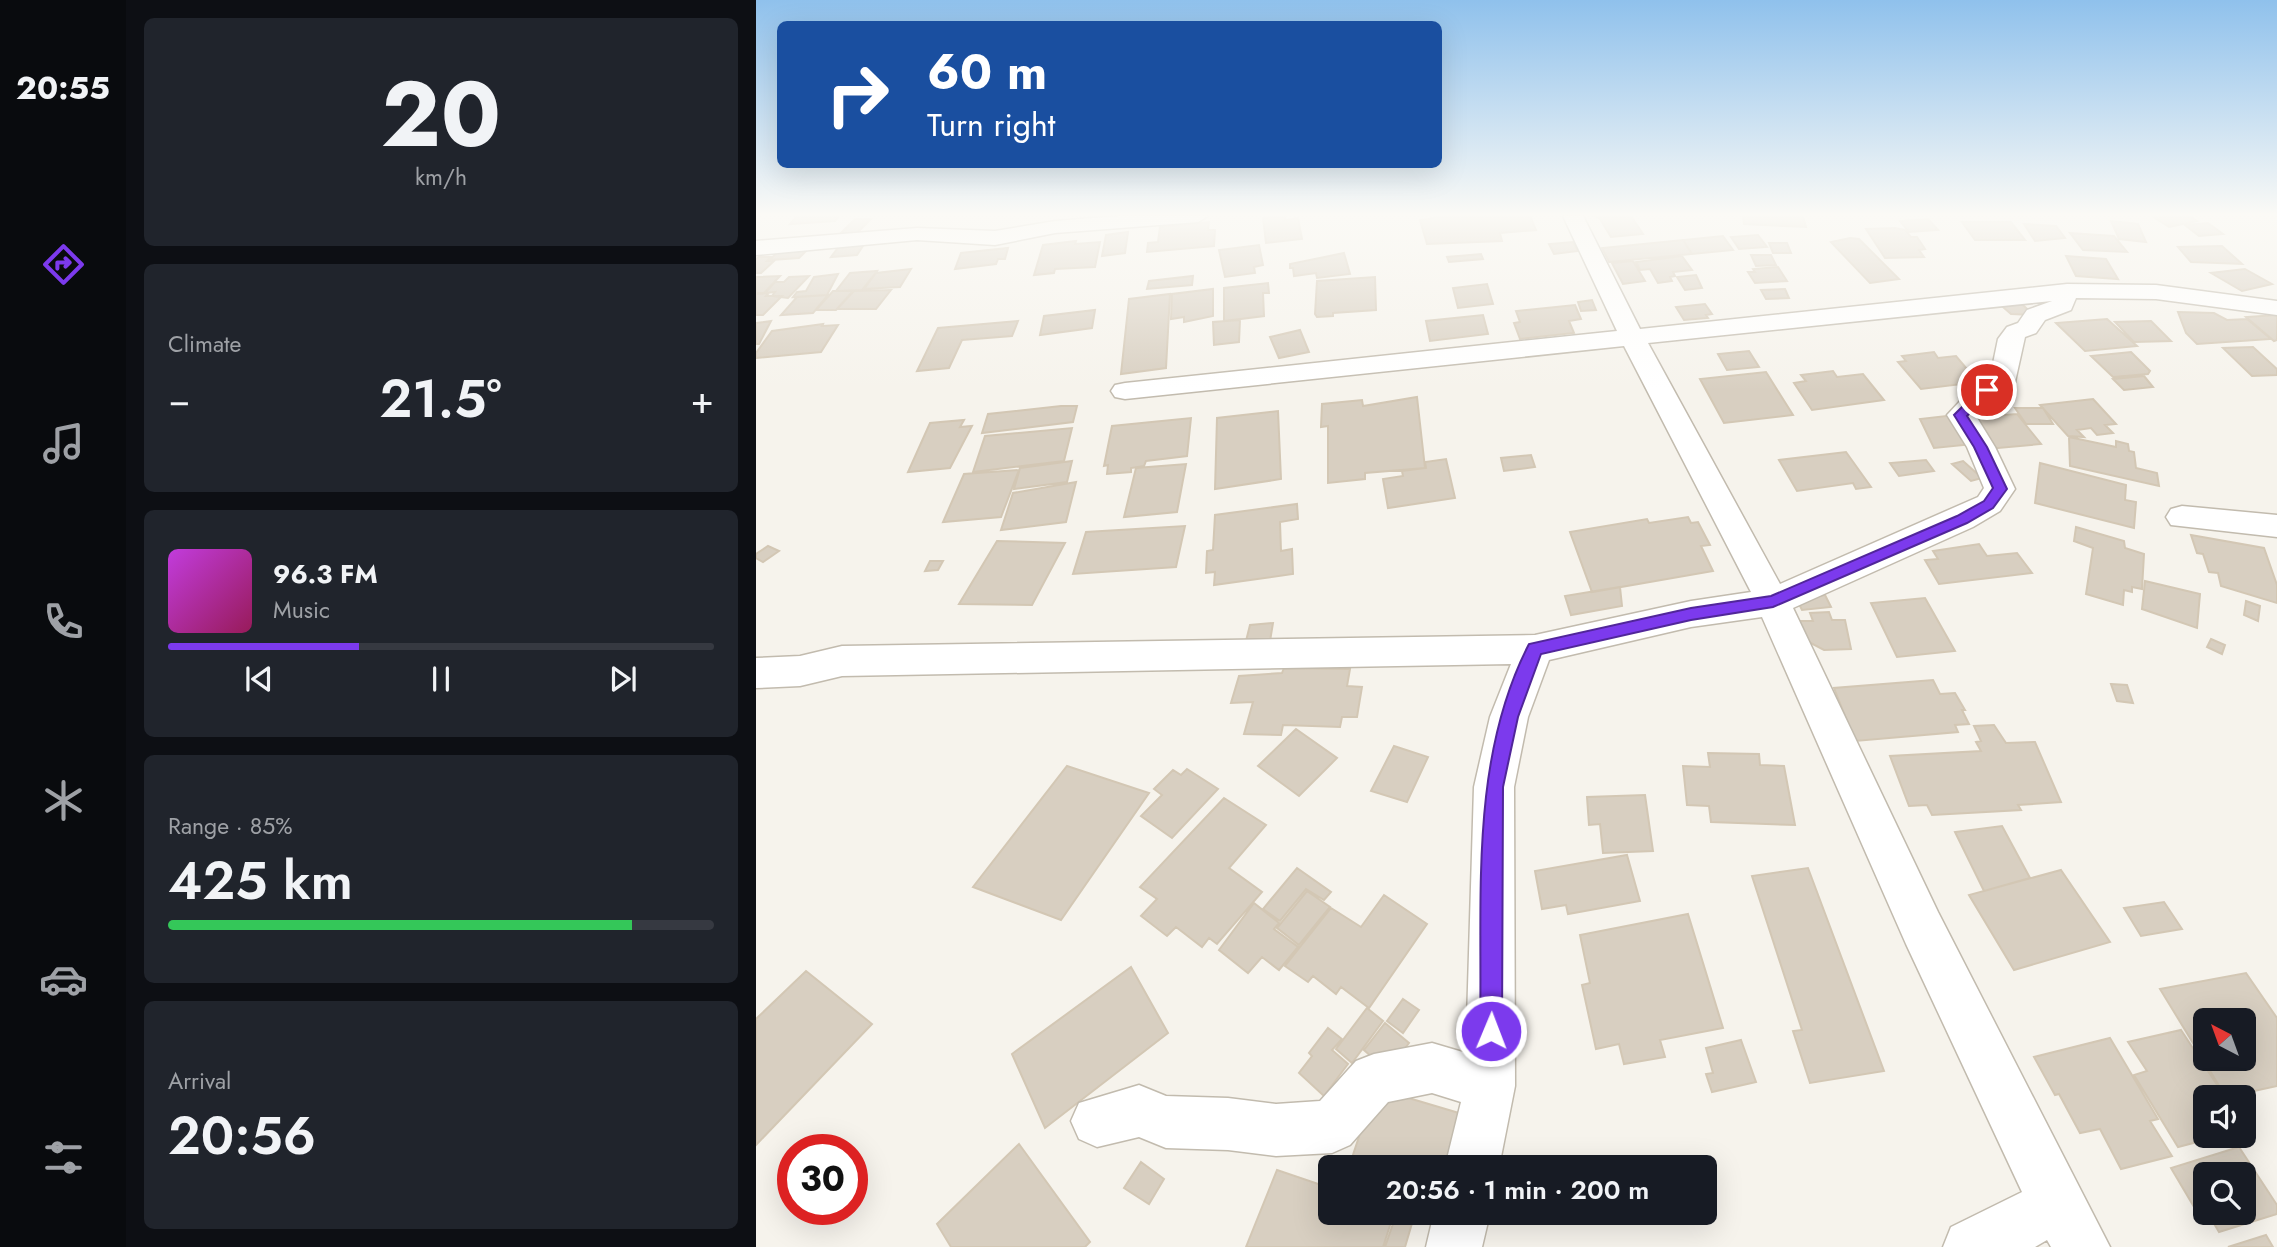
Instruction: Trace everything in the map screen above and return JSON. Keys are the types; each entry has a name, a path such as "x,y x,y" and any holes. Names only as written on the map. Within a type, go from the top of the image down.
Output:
{"street":[{"path":"1601,274 1773,601 1922,928 2069,1225 2016,1227 1971,1247"},
{"path":"756,673 800,671 842,660 1535,649 1691,614 1773,601 1962,519 1989,504 2000,489 1981,447 1961,415 1987,390 2003,382 2011,339 2016,332 2026,328 2036,315 2062,305 2067,291"},
{"path":"1125,391 1631,335 2067,291 2156,292 2277,308"},
{"path":"2182,517 2277,526"},
{"path":"1475,1155 1490,1086 1494,787 1509,717 1535,649"},
{"path":"1097,1122 1139,1111 1166,1122 1228,1124 1276,1130 1332,1127 1374,1079 1432,1068 1490,1086"},
{"path":"1454,1247 1459,1225"}],"building":[{"path":"838,274 827,295 793,297 797,292 806,291 814,277"},
{"path":"849,274 874,274 862,290 836,291"},
{"path":"875,274 908,274 900,287 864,289"},
{"path":"1316,274 1348,274 1317,278"},
{"path":"1618,274 1641,274 1645,281 1623,284"},
{"path":"1653,274 1675,276 1670,277 1672,281 1658,283"},
{"path":"1749,274 1783,274 1787,281 1755,283"},
{"path":"1862,274 1894,274 1899,279 1870,283"},
{"path":"2115,274 2118,279 2076,276"},
{"path":"2213,274 2254,274 2272,284 2242,291"},
{"path":"1696,275 1702,288 1685,290 1677,277"},
{"path":"780,276 764,293 756,293 756,277"},
{"path":"809,276 788,298 772,296 775,292 765,293 775,282 784,282 789,277"},
{"path":"1193,276 1192,285 1147,289 1149,281"},
{"path":"1375,277 1376,310 1333,313 1333,316 1317,317 1315,314 1317,281"},
{"path":"1268,283 1269,293 1263,293 1264,316 1224,321 1224,288"},
{"path":"1487,284 1493,304 1458,308 1453,288"},
{"path":"1213,289 1213,316 1184,322 1184,317 1171,319 1172,294"},
{"path":"1785,289 1789,298 1766,299 1761,290"},
{"path":"891,290 876,309 837,309 854,291"},
{"path":"833,291 853,291 836,310 816,310"},
{"path":"769,293 766,296 782,296 763,315 756,315 756,294"},
{"path":"1170,294 1166,368 1121,374 1129,299"},
{"path":"828,295 813,313 781,315 797,297"},
{"path":"2015,298 2034,315 2011,314 1995,300"},
{"path":"1592,300 1596,310 1581,311 1578,302"},
{"path":"1705,304 1712,314 1706,315 1708,318 1684,320 1676,307"},
{"path":"1575,305 1581,319 1569,321 1574,333 1520,339 1514,323 1520,322 1516,311"},
{"path":"1095,310 1092,328 1040,335 1044,316"},
{"path":"2178,312 2214,313 2227,320 2247,319 2271,339 2197,344 2186,333"},
{"path":"1483,315 1488,334 1430,341 1426,321"},
{"path":"2277,315 2277,340 2274,341 2246,317"},
{"path":"2107,319 2137,346 2085,351 2056,323"},
{"path":"1240,320 1239,342 1214,345 1213,322"},
{"path":"771,321 759,344 756,344 756,323"},
{"path":"1018,321 1012,336 962,340 949,368 917,371 938,328"},
{"path":"2151,321 2171,341 2134,342 2115,322"},
{"path":"823,324 822,326 838,325 821,352 756,358 756,353 772,331"},
{"path":"1300,330 1309,352 1279,358 1270,337"},
{"path":"2253,347 2277,369 2277,375 2252,376 2223,348"},
{"path":"1749,351 1759,367 1727,370 1718,354"},
{"path":"1934,352 1938,358 1956,356 1978,382 1921,389 1898,362 1906,361 1902,356"},
{"path":"2131,352 2150,371 2148,374 2113,377 2091,356"},
{"path":"1833,371 1837,377 1863,374 1884,400 1812,410 1794,383 1806,381 1801,375"},
{"path":"1766,372 1793,415 1724,423 1700,379"},
{"path":"2144,376 2153,387 2124,390 2113,379"},
{"path":"1417,397 1425,468 1365,473 1365,479 1328,483 1328,426 1321,427 1322,404 1362,400 1363,406"},
{"path":"2093,399 2116,424 2105,425 2113,433 2097,435 2091,428 2077,430 2084,437 2068,436 2040,405"},
{"path":"1077,406 1073,422 982,433 988,414"},
{"path":"2015,408 2043,408 2053,424 2026,424"},
{"path":"1278,411 1281,479 1215,489 1217,418"},
{"path":"2017,414 2041,444 1987,449 1964,418"},
{"path":"1955,415 1974,444 1934,448 1920,419"},
{"path":"1191,418 1187,456 1146,461 1144,466 1131,468 1131,472 1107,474 1108,465 1104,466 1112,426"},
{"path":"964,420 960,427 972,426 950,468 908,472 930,423"},
{"path":"1072,428 1064,461 973,472 985,436"},
{"path":"2069,437 2116,447 2116,441 2128,444 2129,451 2134,452 2136,468 2157,473 2159,486 2070,466"},
{"path":"1846,452 1871,487 1856,489 1853,483 1797,491 1779,460"},
{"path":"1531,455 1535,467 1504,471 1501,458"},
{"path":"1446,459 1455,498 1388,508 1383,479 1403,476 1402,471 1426,468 1425,462"},
{"path":"1926,460 1934,471 1899,476 1890,463"},
{"path":"1072,461 1067,482 1014,489 1020,468"},
{"path":"1963,461 1982,478 1971,481 1952,464"},
{"path":"2040,463 2126,485 2125,500 2136,502 2134,528 2035,503"},
{"path":"1186,464 1177,512 1124,517 1136,468"},
{"path":"1019,470 1001,517 943,522 964,474"},
{"path":"1076,482 1066,522 1001,530 1013,493"},
{"path":"1297,504 1298,519 1280,522 1281,551 1292,549 1293,574 1214,585 1215,572 1206,573 1207,551 1213,550 1215,515"},
{"path":"1688,517 1691,523 1698,522 1710,545 1701,546 1713,571 1592,592 1570,532 1647,519 1649,523"},
{"path":"1185,526 1176,567 1073,574 1086,532"},
{"path":"2076,527 2124,541 2125,548 2144,554 2142,589 2132,587 2132,592 2124,590 2123,605 2086,594 2093,548 2074,541"},
{"path":"2191,535 2264,548 2277,585 2277,603 2221,586 2218,573 2209,572 2203,554 2197,553"},
{"path":"997,541 1065,543 1032,605 959,604"},
{"path":"1979,544 1987,556 2017,553 2032,573 1939,584 1925,560 1938,559 1933,551"},
{"path":"768,546 779,551 763,562 756,558 756,554"},
{"path":"930,561 943,561 938,570 925,571"},
{"path":"2145,581 2200,594 2197,628 2142,609"},
{"path":"1620,587 1622,606 1571,615 1565,596"},
{"path":"1825,595 1831,607 1802,610 1797,600"},
{"path":"1925,598 1955,651 1897,657 1871,603"},
{"path":"2246,601 2260,606 2258,621 2244,615"},
{"path":"1829,612 1832,620 1845,620 1851,649 1824,650 1805,640 1799,621 1813,621 1810,613"},
{"path":"1273,623 1270,641 1246,641 1250,625"},
{"path":"2211,639 2225,645 2222,654 2207,647"},
{"path":"1284,668 1350,669 1347,686 1362,687 1357,717 1342,717 1340,727 1283,725 1281,735 1244,734 1253,702 1231,703 1239,676 1282,673"},
{"path":"1933,680 1940,694 1955,693 1965,710 1962,710 1969,724 1955,725 1958,732 1855,741 1834,688"},
{"path":"2111,684 2127,685 2133,703 2117,701"},
{"path":"1994,725 2006,743 2035,742 2061,802 2018,805 2021,810 1932,815 1927,805 1909,806 1890,756 1981,751 1976,742 1981,741 1974,726"},
{"path":"1296,729 1337,758 1299,796 1258,766"},
{"path":"1394,746 1428,757 1407,802 1371,791"},
{"path":"1708,753 1759,754 1760,765 1784,766 1795,825 1711,822 1709,806 1687,805 1683,766 1710,767"},
{"path":"1067,766 1149,793 1061,920 973,887"},
{"path":"1187,769 1218,789 1172,838 1141,816 1162,795 1154,789 1173,770 1181,775"},
{"path":"1645,795 1653,851 1603,853 1600,824 1589,825 1587,797"},
{"path":"1224,798 1266,825 1229,868 1262,892 1217,944 1209,938 1202,947 1176,927 1167,936 1141,916 1157,899 1140,887"},
{"path":"2002,826 2030,878 1984,891 1955,832"},
{"path":"1627,855 1640,901 1568,914 1566,905 1542,909 1535,871"},
{"path":"1297,868 1331,892 1324,900 1306,889 1280,921 1263,909"},
{"path":"1808,868 1884,1071 1810,1083 1793,1031 1802,1030 1752,876"},
{"path":"2061,870 2110,942 2014,970 1969,895"},
{"path":"1307,891 1330,907 1299,945 1277,928"},
{"path":"1384,895 1427,924 1369,1008 1341,987 1336,994 1313,976 1308,982 1285,966 1331,908 1361,927"},
{"path":"2164,902 2182,929 2141,936 2124,908"},
{"path":"1254,903 1279,923 1274,929 1298,947 1279,970 1262,957 1248,973 1219,950"},
{"path":"1688,914 1723,1028 1660,1040 1665,1057 1624,1064 1619,1044 1596,1049 1582,985 1590,983 1580,935"},
{"path":"1131,967 1168,1033 1045,1128 1012,1054"},
{"path":"806,971 872,1024 756,1145 756,1019"},
{"path":"2246,973 2277,1018 2277,1086 2256,1091 2256,1085 2219,1085 2210,1071 2256,1071 2256,1008 2193,1008 2193,1043 2160,989"},
{"path":"1403,999 1419,1010 1403,1033 1387,1021"},
{"path":"1367,1008 1383,1021 1352,1063 1336,1049"},
{"path":"1385,1023 1409,1043 1388,1071 1364,1050"},
{"path":"1328,1028 1342,1039 1332,1050 1348,1064 1324,1096 1299,1073 1312,1056 1309,1053"},
{"path":"2181,1030 2193,1048 2193,1071 2208,1071 2217,1085 2193,1085 2193,1143 2178,1147 2134,1075 2147,1071 2128,1042"},
{"path":"2110,1038 2158,1119 2150,1121 2172,1156 2121,1169 2100,1129 2080,1133 2059,1094 2055,1095 2034,1057"},
{"path":"1741,1040 1756,1082 1712,1092 1706,1074 1713,1073 1706,1048"},
{"path":"1375,1088 1479,1119 1470,1155 1353,1155"},
{"path":"1019,1144 1090,1242 1085,1247 951,1247 937,1224"},
{"path":"2240,1148 2249,1162 2193,1162 2193,1205 2171,1168"},
{"path":"1141,1162 1164,1179 1149,1204 1124,1188"},
{"path":"1277,1170 1318,1184 1318,1225 1390,1225 1383,1247 1246,1247"},
{"path":"2256,1173 2277,1205 2277,1214 2256,1221"},
{"path":"1393,1225 1412,1225 1405,1247 1385,1247"},
{"path":"2215,1225 2242,1225 2219,1232"},
{"path":"2266,1235 2273,1247 2228,1247"}],"route":[{"path":"1491,1031 1494,787 1509,717 1535,649 1691,614 1773,601 1962,519 1989,504 2000,489 1981,447 1961,415 1987,390"}]}
